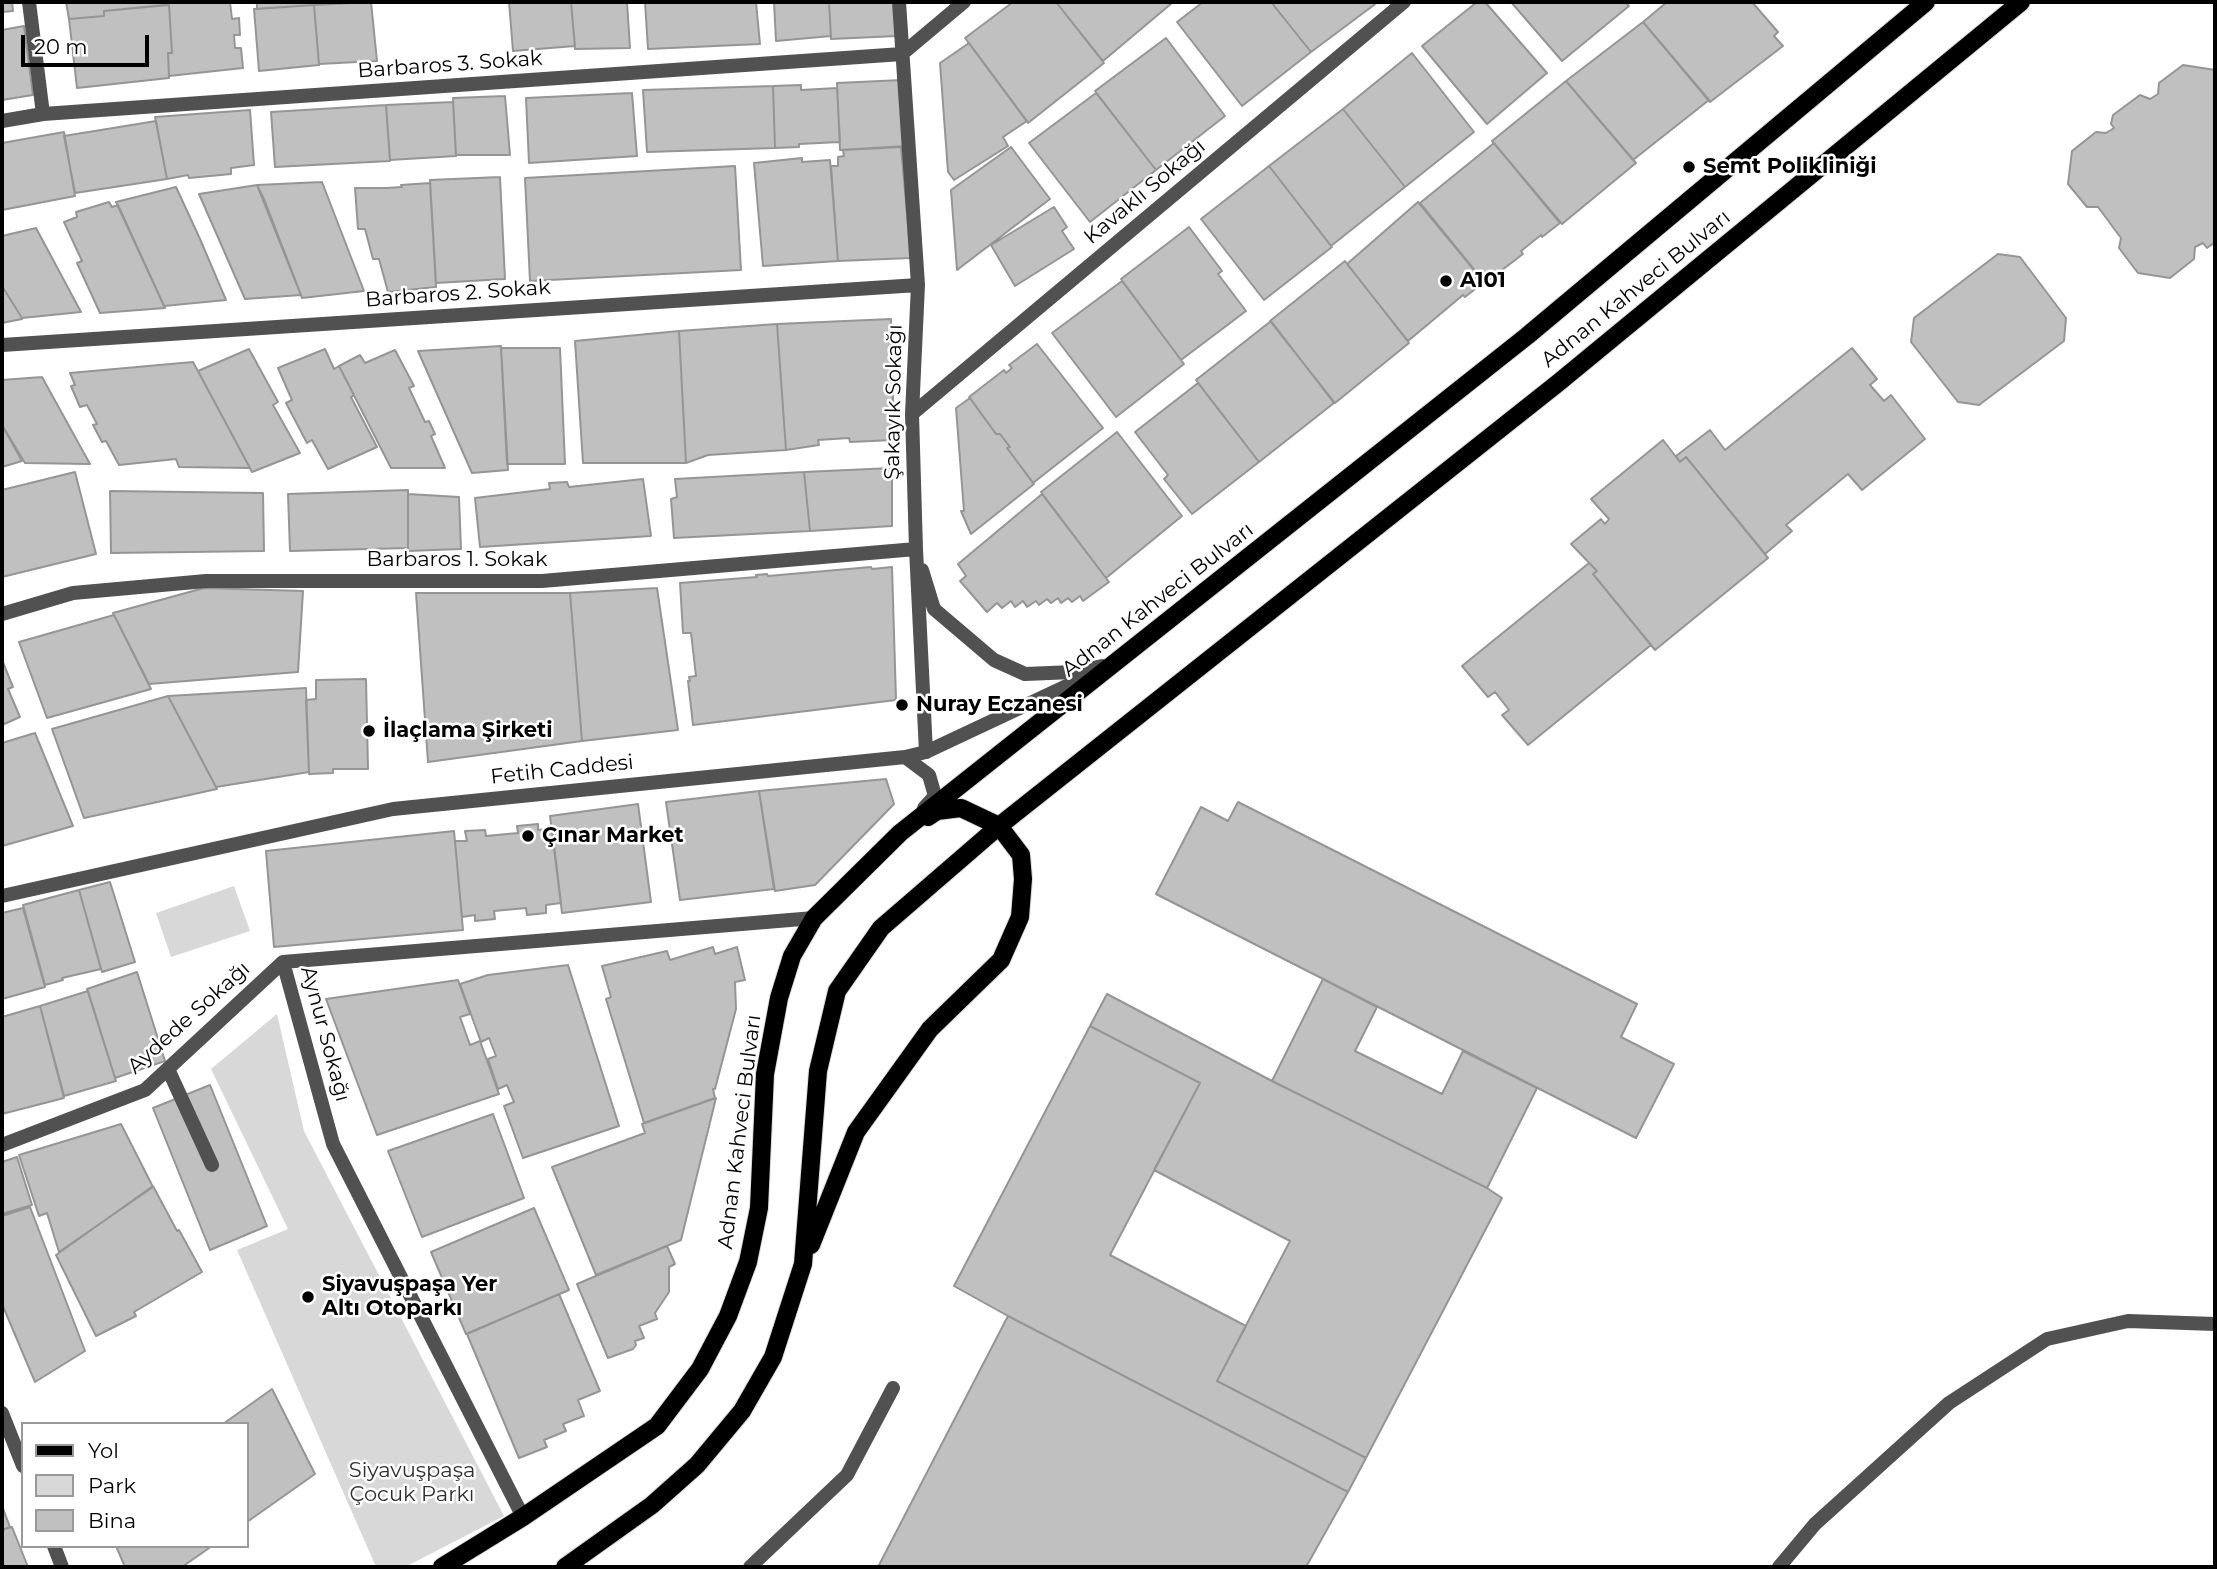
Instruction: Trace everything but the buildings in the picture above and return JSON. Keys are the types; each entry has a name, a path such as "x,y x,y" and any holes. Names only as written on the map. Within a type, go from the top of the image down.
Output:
{"main road":[{"name":"Adnan Kahveci Bulvarı","path":"442,1567 523,1517 657,1426 700,1369 728,1317 748,1262 759,1208 765,1074 779,998 792,956 814,918 901,834 1516,344 1926,2"},
{"name":"Adnan Kahveci Bulvarı","path":"565,1567 652,1505 697,1465 742,1411 773,1357 803,1265 818,1071 837,991 881,928 999,826 1558,383 2021,2"},
{"path":"803,1265 856,1132 930,1029 1001,960 1020,917 1023,879 1021,855 999,826 961,808 937,811 901,834"}],"street":[{"path":"29,2 43,114"},
{"name":"Şakayık Sokağı","path":"900,2 918,285 912,414 926,752"},
{"path":"902,54 964,2"},
{"name":"Kavaklı Sokağı","path":"912,414 1404,2"},
{"name":"Barbaros 3. Sokak","path":"2,121 43,114 902,54"},
{"name":"Barbaros 2. Sokak","path":"2,345 918,285"},
{"path":"916,549 934,609 994,660 1025,674 1074,672 1116,663"},
{"name":"Barbaros 1. Sokak","path":"2,614 73,593 206,581 542,581 916,549"},
{"name":"Fetih Caddesi","path":"2,896 393,809 905,757 926,752 1116,663"},
{"path":"901,834 935,796 929,775 905,757"},
{"name":"Aynur Sokağı","path":"523,1517 333,1144 283,962 814,918"},
{"name":"Aydede Sokağı","path":"2,1145 145,1090 283,962"},
{"path":"167,1069 212,1165"},
{"path":"1779,1567 1815,1524 1949,1403 2047,1339 2128,1321 2215,1324"},
{"path":"750,1567 847,1475 894,1388"},
{"path":"2,1413 21,1461"},
{"path":"55,1548 62,1567"}],"green space":[{"path":"234,886 250,931 171,957 156,913"},
{"name":"Siyavuşpaşa Çocuk Parkı","path":"277,1014 304,1131 504,1516 405,1567 376,1567 237,1250 288,1229 211,1069"}],"place":[{"name":"Semt Polikliniği","path":"1689,167"},
{"name":"A101","path":"1446,281"},
{"name":"Nuray Eczanesi","path":"902,705"},
{"name":"İlaçlama Şirketi","path":"369,731"},
{"name":"Çınar Market","path":"528,836"},
{"name":"Siyavuşpaşa Yer Altı Otoparkı","path":"308,1297"}]}
